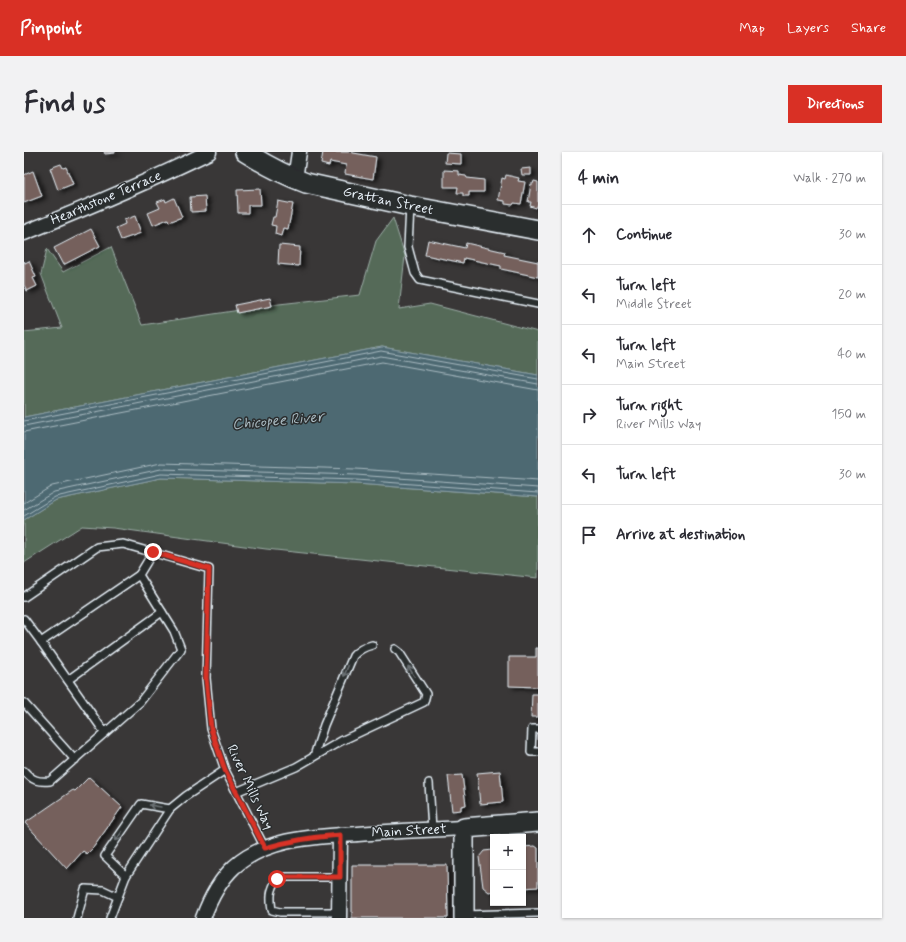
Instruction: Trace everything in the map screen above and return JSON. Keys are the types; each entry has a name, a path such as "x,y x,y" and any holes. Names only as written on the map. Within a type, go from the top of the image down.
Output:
{"main road":[{"name":"Grattan Street","path":"245,152 265,165 306,183 410,206 538,230"},
{"name":"Main Street","path":"464,828 538,822"},
{"path":"464,828 464,916"}],"street":[{"name":"Hearthstone Terrace","path":"24,233 102,202 209,152"},
{"path":"295,179 299,152"},
{"name":"Main Street","path":"203,918 217,887 225,876 243,860 265,848 304,838 464,828"},
{"path":"339,915 340,835"}],"lane":[{"path":"410,206 408,247 415,274 420,280 538,304"},
{"path":"24,597 97,547 123,544 153,552 139,576 41,642"},
{"name":"River Mills Way","path":"153,552 209,569 206,678 211,729 225,770 265,848"},
{"path":"24,771 38,782 50,781 140,702 181,649 174,631 139,576"},
{"path":"68,680 162,612"},
{"path":"24,618 105,733"},
{"path":"314,756 324,725 353,656 362,648 372,645"},
{"path":"236,792 296,767 341,741 424,702 426,694 399,652 395,649"},
{"path":"24,703 74,760"},
{"path":"538,729 532,729 531,752 538,752"},
{"path":"110,918 126,876 170,809 186,796 225,770"},
{"path":"429,783 432,829"},
{"path":"126,876 104,856 141,804 170,809"},
{"path":"339,915 280,912 272,910 270,900 272,889 277,879 287,877 340,877"},
{"path":"77,918 85,889 103,890 118,897"},
{"path":"464,916 538,913"}],"green space":[{"path":"393,218 405,256 399,309 430,304 538,332 538,375 382,347 24,417 24,332 62,328 41,274 47,249 63,272 111,247 142,325 279,304 360,295 376,241"},
{"path":"161,478 356,484 538,497 538,578 266,549 113,528 82,526 24,563 24,520 56,500"}],"water":[{"name":"Chicopee River","path":"382,347 538,375 538,497 356,484 161,478 56,500 24,520 24,417"}],"building":[{"path":"104,152 115,152 115,153 105,154"},
{"path":"323,152 348,152 376,157 373,179 345,174 346,165 330,162 329,166 321,164"},
{"path":"446,153 461,154 461,164 445,163"},
{"path":"61,164 63,168 66,167 73,184 58,190 50,168"},
{"path":"531,168 531,175 522,175 521,169"},
{"path":"444,170 459,171 459,175 466,176 467,178 484,180 484,192 469,192 469,196 463,196 463,193 457,193 458,187 444,187"},
{"path":"33,171 42,196 24,203 24,175"},
{"path":"506,175 519,178 518,181 525,182 521,204 505,204 505,201 498,200 502,178 505,179"},
{"path":"534,181 538,182 538,204 536,208 530,206 531,202 528,202 531,184 533,184"},
{"path":"260,189 261,205 248,205 248,213 238,213 237,190"},
{"path":"205,196 206,211 191,212 190,197"},
{"path":"174,198 182,217 169,222 168,219 153,225 148,213 160,208 157,202 165,199 166,202"},
{"path":"278,201 293,204 288,229 283,228 281,236 275,234 276,226 271,225 273,217 275,217"},
{"path":"135,216 141,233 121,240 116,228 125,224 124,220"},
{"path":"91,229 100,246 63,265 54,248"},
{"path":"428,240 465,248 466,243 505,252 504,255 538,262 538,277 501,269 501,266 464,258 463,263 425,255"},
{"path":"279,245 300,247 299,266 278,264"},
{"path":"24,261 25,263 29,261 36,277 33,278 37,286 27,291 24,285"},
{"path":"270,298 272,306 237,313 235,305"},
{"path":"536,648 538,648 538,687 509,686 509,657 536,657"},
{"path":"532,694 538,694 538,717 531,717"},
{"path":"500,771 503,802 480,804 477,773"},
{"path":"462,775 466,805 461,806 461,810 452,811 448,776"},
{"path":"89,777 122,807 93,848 87,854 83,851 67,869 25,823 73,790 75,791"},
{"path":"535,846 538,848 538,887 526,888 526,847"},
{"path":"490,850 489,892 483,887 479,857 484,851"},
{"path":"352,865 447,865 448,918 352,918"}],"route":[{"path":"153,552 209,569 206,678 211,729 225,770 265,848 304,838 340,835 340,877 287,877 277,879"}]}
